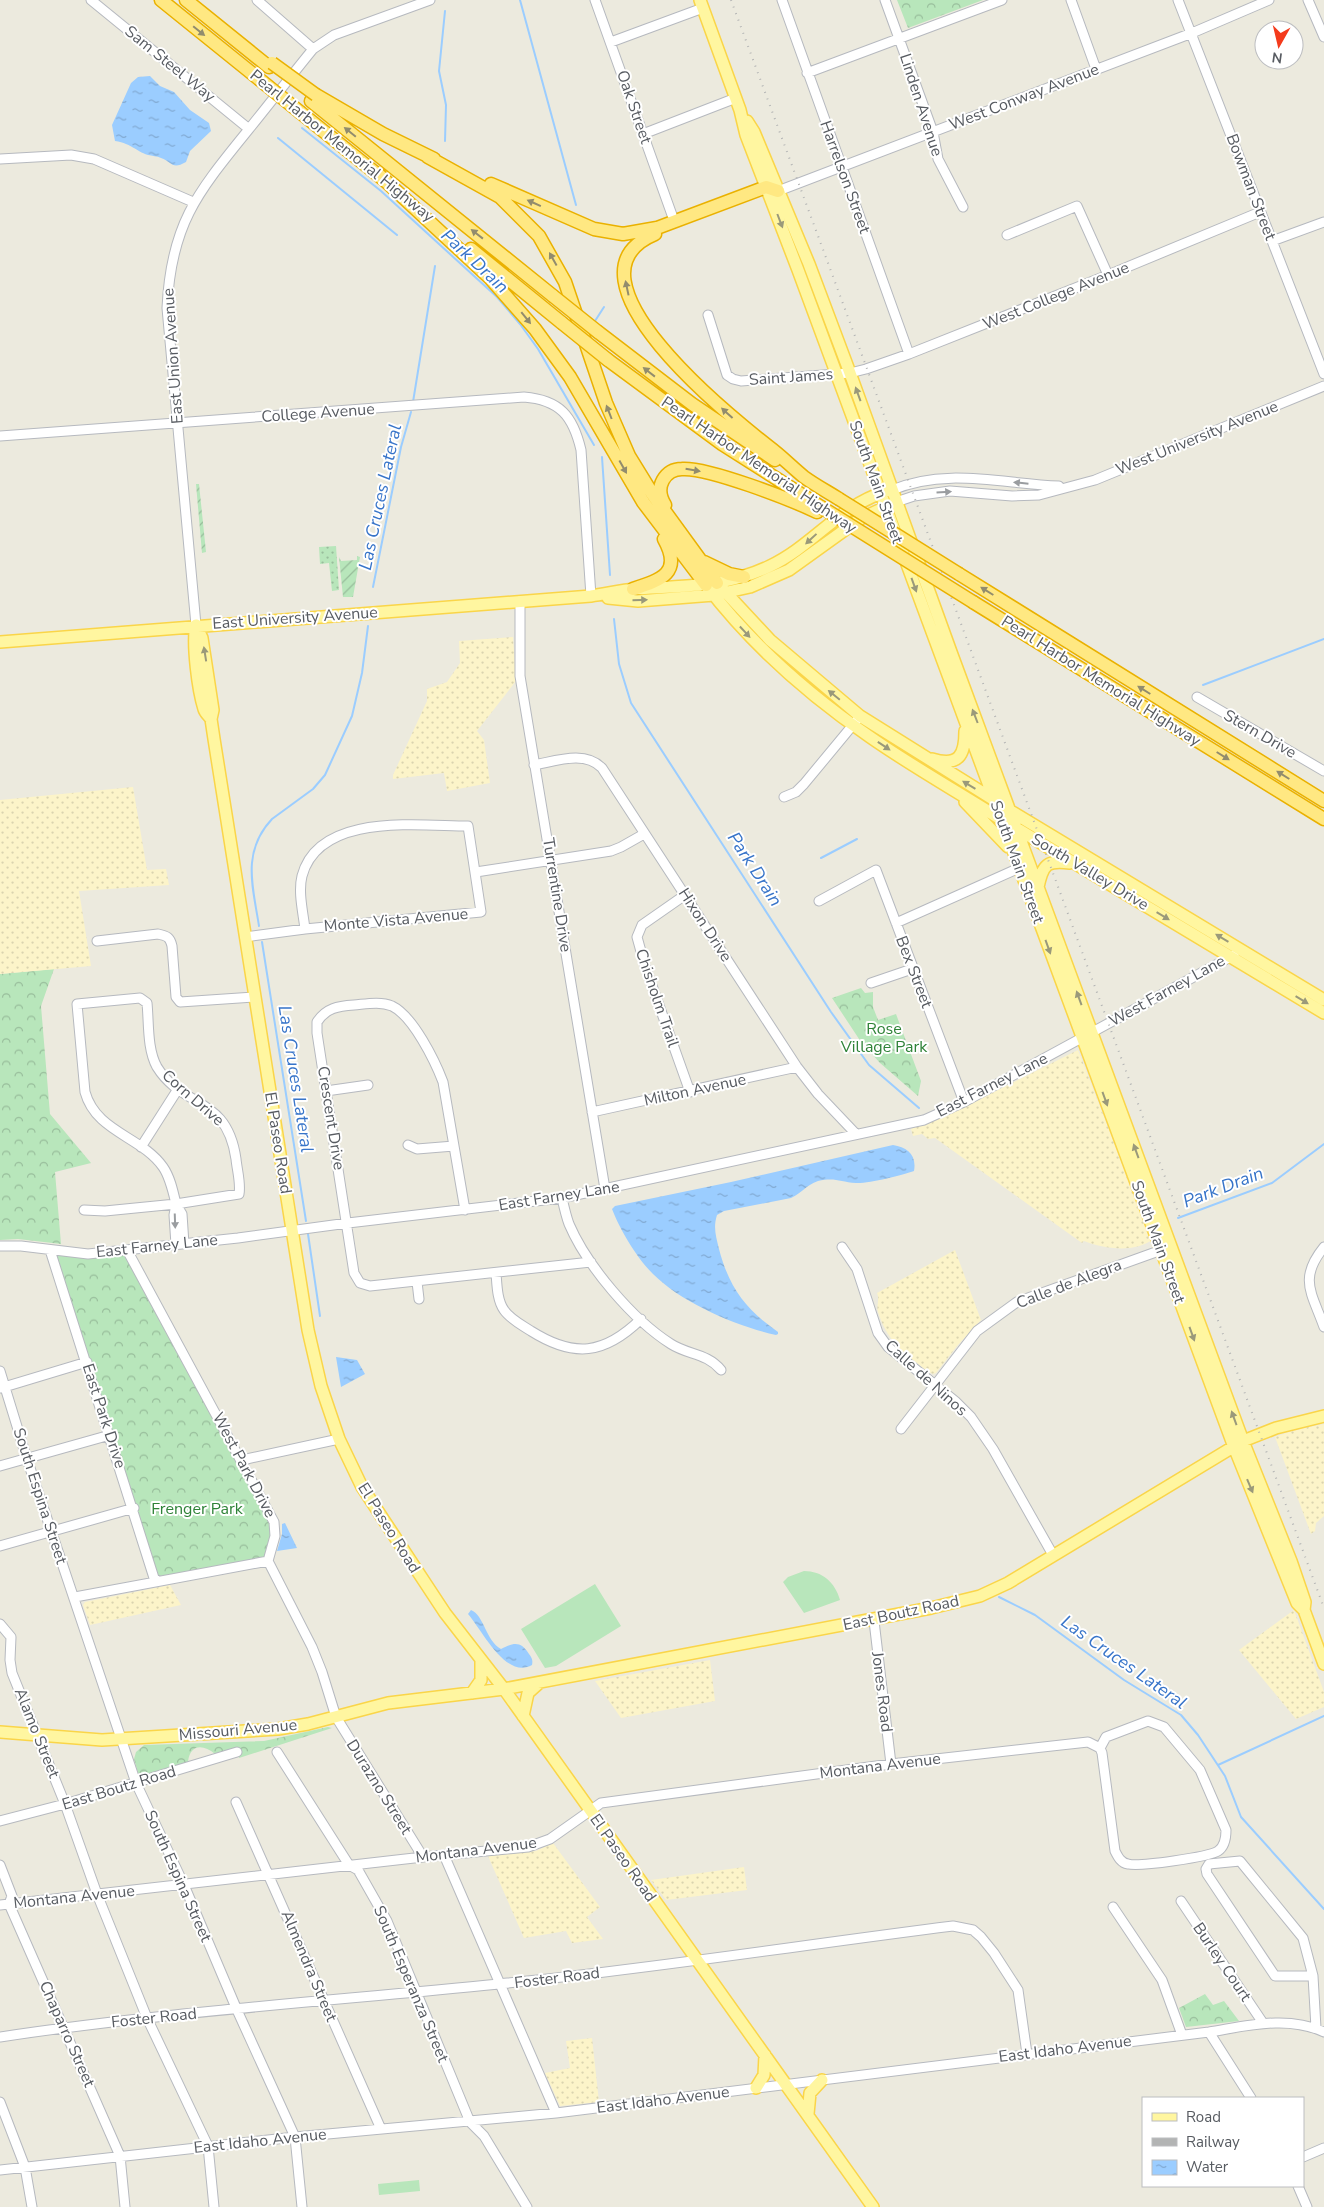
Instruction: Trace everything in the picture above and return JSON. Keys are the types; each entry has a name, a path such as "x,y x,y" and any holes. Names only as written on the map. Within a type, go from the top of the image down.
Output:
{"highway":[{"name":"Pearl Harbor Memorial Highway","path":"161,0 608,360 722,444 820,510 878,543 1324,819"},
{"name":"Pearl Harbor Memorial Highway","path":"188,0 313,98 553,296 699,409 761,451 1324,801"},
{"path":"313,98 428,156 594,229 615,234 657,228 771,191"},
{"path":"428,156 500,197 531,227 543,242 565,282 606,403 621,439 639,473 699,558 712,588"},
{"path":"378,174 490,278 535,328 570,377 667,544 672,559 669,570 662,579 633,589"},
{"path":"771,191 658,232 640,242 628,258 625,281 632,305 645,327 690,379 738,423 805,478"},
{"path":"676,525 660,496 660,488 666,476 677,469 683,468 729,479 820,510"},
{"path":"643,502 712,588"},
{"path":"699,558 730,574 744,577"}],"main road":[{"name":"South Main Street","path":"702,4 740,110 754,132 771,191 836,374 1019,868 1087,1036 1238,1444 1291,1561 1305,1602 1304,1610 1324,1664"},
{"name":"South Main Street","path":"771,191 809,264 850,373 1038,886 1087,1036"},
{"name":"West University Avenue","path":"880,493 892,490"},
{"name":"East University Avenue","path":"591,596 638,600 712,588 744,577 780,561 802,547 845,511 880,493"},
{"name":"West University Avenue","path":"885,507 896,502"},
{"path":"727,593 750,587 780,575 805,560 860,519 885,507"},
{"name":"East University Avenue","path":"0,642 196,625 591,596 633,589 712,588"},
{"name":"South Valley Drive","path":"712,588 727,593 770,640 856,720 920,755 1324,1000"},
{"name":"South Valley Drive","path":"712,588 762,648 856,720 947,786 1324,1013"},
{"name":"El Paseo Road","path":"196,625 202,638 214,710 211,719 254,997 314,1359 339,1439 355,1473 376,1510 445,1613 504,1689 873,2207"},
{"path":"920,755 947,762 957,759 964,750 966,724"},
{"path":"947,786 986,822 1015,857"},
{"path":"1038,886 1042,871 1049,863 1075,864"},
{"name":"East Boutz Road","path":"504,1689 874,1620 980,1596 1008,1582 1238,1444 1298,1421 1324,1416"},
{"path":"472,1693 481,1680 481,1659"},
{"path":"523,1716 528,1693 540,1682"},
{"name":"Missouri Avenue","path":"0,1732 80,1740 122,1740 278,1729 308,1724 388,1703 504,1689"},
{"path":"756,2088 764,2075 764,2055"},
{"path":"808,2114 810,2093 822,2080"}],"street":[{"name":"Sam Steel Way","path":"91,0 249,129"},
{"path":"258,0 313,49"},
{"name":"East Union Avenue","path":"196,625 167,308 168,282 175,246 193,202 214,171 313,49 334,35 430,0"},
{"name":"Oak Street","path":"595,0 672,215"},
{"name":"Harrelson Street","path":"782,0 909,354"},
{"name":"Linden Avenue","path":"885,0 934,132 938,159 963,207"},
{"path":"807,73 1002,0"},
{"path":"1071,0 1096,70"},
{"name":"Bowman Street","path":"1178,0 1324,374"},
{"name":"West Conway Avenue","path":"771,191 841,167 1096,70 1192,33 1270,0"},
{"path":"1308,0 1324,37"},
{"path":"611,42 702,4"},
{"path":"643,134 736,98"},
{"path":"0,159 57,155 83,156 119,168 193,202"},
{"path":"1007,235 1077,206 1108,275"},
{"name":"West College Avenue","path":"850,373 909,354 1260,212"},
{"path":"1272,241 1324,222"},
{"name":"Saint James","path":"708,315 727,374 732,380 741,381 850,373"},
{"name":"West University Avenue","path":"896,502 914,496 950,492 1012,496 1039,495 1095,480 1324,386"},
{"name":"College Avenue","path":"0,436 524,397 540,399 557,406 569,418 577,433 581,450 591,596"},
{"name":"West University Avenue","path":"892,490 926,480 969,477 1039,485 1069,486"},
{"name":"Turrentine Drive","path":"520,600 520,676 605,1190"},
{"name":"Stern Drive","path":"1197,697 1324,771"},
{"path":"784,797 796,792 856,720"},
{"name":"Hixon Drive","path":"534,765 581,757 596,763 686,895 797,1067 818,1094 856,1134"},
{"path":"305,928 300,891 302,875 306,865 321,846 343,834 367,826 468,826 476,872 611,851 644,834"},
{"path":"896,923 1019,868"},
{"name":"Bex Street","path":"819,901 876,870 964,1102"},
{"name":"Monte Vista Avenue","path":"245,937 305,928 481,912 476,872"},
{"name":"Chisholm Trail","path":"686,895 642,925 637,937 645,966 690,1092"},
{"path":"97,941 158,934 167,936 171,940 174,985 176,997 180,1002 254,997"},
{"name":"West Farney Lane","path":"1087,1036 1230,956 1244,951"},
{"path":"871,983 912,969"},
{"name":"Corn Drive","path":"141,1147 99,1118 87,1101 83,1081 77,1004 140,998 147,1003 154,1059 162,1074 178,1089 209,1109 227,1128 234,1149 239,1194 176,1204"},
{"name":"Crescent Drive","path":"465,1210 443,1082 437,1064 414,1028 393,1007 382,1003 340,1006 329,1009 322,1014 317,1022 317,1033 348,1223 354,1273 360,1283 370,1286 417,1282 591,1262"},
{"name":"East Farney Lane","path":"0,1246 21,1246 88,1254 562,1198 605,1190 924,1120 964,1102 1087,1036"},
{"name":"Milton Avenue","path":"592,1112 797,1067"},
{"path":"326,1091 368,1085"},
{"path":"178,1089 141,1147 164,1168 176,1204 182,1214 180,1244"},
{"path":"408,1145 417,1149 454,1146"},
{"path":"562,1198 569,1224 591,1262 609,1287 640,1319 672,1344 714,1361 721,1370"},
{"path":"84,1210 105,1211 176,1204"},
{"name":"Calle de Ninos","path":"842,1247 857,1269 878,1333 888,1348 955,1401 984,1434 1053,1555"},
{"path":"1324,1247 1314,1260 1308,1282 1324,1327"},
{"name":"Calle de Alegra","path":"901,1429 977,1331 1017,1302 1166,1248"},
{"name":"East Park Drive","path":"50,1250 134,1508 154,1578 158,1581"},
{"name":"West Park Drive","path":"127,1250 274,1522 275,1536 268,1561"},
{"path":"496,1273 499,1299 504,1310 513,1319 552,1344 568,1348 587,1349 607,1344 626,1334 640,1319"},
{"path":"417,1282 419,1299"},
{"path":"3,1387 87,1362"},
{"name":"South Espina Street","path":"0,1370 3,1387 136,1783 184,1885 294,2137 302,2207"},
{"path":"0,1466 110,1435"},
{"path":"242,1460 339,1439"},
{"path":"0,1546 134,1508"},
{"path":"75,1597 268,1561 312,1647 336,1716"},
{"name":"Jones Road","path":"874,1620 891,1764"},
{"name":"Alamo Street","path":"0,1624 11,1637 10,1660 12,1673 66,1804 97,1894 146,2018 208,2146 214,2207"},
{"name":"Durazno Street","path":"336,1716 423,1857"},
{"path":"1142,1722 1153,1722 1164,1727 1204,1776 1226,1830 1226,1836 1221,1848 1210,1855 1190,1858 1140,1864 1123,1862 1115,1851 1100,1748 1106,1737 1142,1722"},
{"name":"Montana Avenue","path":"5,1905 535,1845 550,1839 601,1803 891,1764 1088,1742 1100,1748"},
{"name":"East Boutz Road","path":"0,1821 66,1804 237,1752"},
{"name":"South Esperanza Street","path":"277,1752 349,1866 358,1870 387,1921 470,2122 484,2136 527,2207"},
{"name":"Almendra Street","path":"236,1802 381,2130"},
{"path":"444,1855 556,2113"},
{"path":"1313,1976 1274,1976 1208,1874 1206,1869 1209,1864 1240,1861 1303,1938 1313,1976 1320,2030"},
{"name":"Chaparro Street","path":"0,1865 12,1896 5,1905 64,2027 120,2156 125,2207"},
{"name":"Burley Court","path":"1181,1900 1263,2023"},
{"path":"1113,1907 1162,1980 1182,2035"},
{"name":"Foster Road","path":"0,2036 146,2018 500,1984 698,1961 929,1929 963,1927 973,1930 986,1942 1018,1990 1027,2054"},
{"name":"East Idaho Avenue","path":"0,2170 294,2137 556,2113 1210,2032 1263,2023 1293,2023 1320,2030"},
{"path":"1210,2032 1250,2097"},
{"path":"0,2102 25,2168 32,2207"},
{"path":"1304,2157 1324,2148"},
{"path":"1298,2187 1307,2207"}],"green space":[{"path":"897,0 983,0 908,28"},
{"path":"196,484 199,484 206,552 202,553"},
{"path":"336,546 339,590 332,591 329,563 320,564 319,547"},
{"path":"357,556 360,557 353,597 343,597 339,557 341,561 357,560"},
{"path":"54,969 41,1006 50,1114 91,1163 55,1172 61,1244 18,1239 0,1240 0,974"},
{"name":"Rose Village Park","path":"861,988 865,993 873,992 873,1007 878,1020 896,1014 921,1081 918,1096 880,1063 861,1042 832,998"},
{"name":"Frenger Park","path":"50,1250 127,1250 274,1522 268,1561 158,1581"},
{"path":"804,1571 817,1573 827,1579 835,1588 840,1600 804,1613 783,1582 788,1577"},
{"path":"595,1584 621,1626 556,1666 545,1668 521,1629"},
{"path":"328,1727 332,1728 239,1758 239,1747 215,1754 202,1747 194,1749 189,1756 188,1762 143,1776 138,1773 134,1759 136,1752 144,1745 264,1741"},
{"path":"1205,1994 1213,2005 1224,2001 1239,2021 1186,2027 1179,2008"},
{"path":"419,2180 420,2191 379,2195 378,2184"}],"sand":[{"path":"513,637 516,681 477,731 484,740 490,783 447,791 444,773 393,779 393,775 427,701 427,689 447,682 460,663 459,641"},
{"path":"133,787 147,870 166,869 169,885 79,891 91,966 0,974 0,800"},
{"path":"1078,1050 1152,1240 1137,1247 1110,1248 1084,1241 1082,1243 935,1138 928,1139 922,1134 913,1136 911,1129 950,1114"},
{"path":"955,1250 981,1320 936,1373 933,1374 908,1356 892,1340 878,1312 877,1293"},
{"path":"1324,1424 1324,1516 1316,1523 1315,1531 1311,1534 1275,1437 1294,1430"},
{"path":"170,1585 181,1605 90,1625 83,1605 85,1602"},
{"path":"1294,1610 1324,1692 1324,1707 1296,1719 1239,1650"},
{"path":"710,1660 715,1701 621,1718 595,1681"},
{"path":"553,1843 600,1907 587,1917 603,1939 572,1943 566,1931 524,1938 488,1856 536,1851"},
{"path":"744,1867 747,1890 666,1900 651,1880"},
{"path":"592,2038 599,2102 560,2106 545,2073 570,2068 566,2041"}],"water":[{"path":"150,76 160,86 174,92 190,110 209,123 211,131 190,151 186,162 178,165 115,141 112,125 131,83 138,77"},
{"path":"893,1145 903,1148 910,1153 914,1160 914,1171 861,1183 833,1180 818,1181 791,1198 724,1211 717,1215 715,1224 716,1236 723,1263 733,1286 747,1306 778,1332 776,1335 744,1326 710,1312 665,1285 635,1252 624,1235 612,1209 615,1206"},
{"path":"336,1357 357,1360 365,1374 341,1387"},
{"path":"285,1523 297,1548 277,1551 282,1534 282,1524"},
{"path":"471,1610 479,1617 496,1645 501,1649 513,1644 520,1645 531,1657 532,1665 522,1668 513,1666 504,1660 468,1614"}],"waterway":[{"name":"Park Drain","path":"520,0 576,205"},
{"name":"Las Cruces Lateral","path":"445,11 439,71 446,105 445,141"},
{"name":"Park Drain","path":"302,128 381,191 497,297 538,349 594,445"},
{"path":"278,138 397,235"},
{"name":"Las Cruces Lateral","path":"413,402 435,266"},
{"path":"595,321 604,307"},
{"name":"Las Cruces Lateral","path":"373,587 401,447 411,412"},
{"name":"Park Drain","path":"602,457 610,575"},
{"name":"Park Drain","path":"614,619 619,664 631,703 831,1012 869,1065 919,1108"},
{"name":"Las Cruces Lateral","path":"259,926 252,884 253,857 256,844 262,831 272,819 313,789 325,775 352,716 362,673 368,626"},
{"path":"1203,685 1324,639"},
{"path":"821,858 857,839"},
{"name":"Las Cruces Lateral","path":"262,942 306,1221"},
{"name":"Park Drain","path":"1178,1218 1272,1183 1324,1144"},
{"name":"Las Cruces Lateral","path":"308,1234 320,1316"},
{"name":"Las Cruces Lateral","path":"999,1597 1035,1615 1124,1680 1181,1715 1198,1735 1225,1776 1241,1817 1324,1909"},
{"path":"1218,1765 1324,1716"}],"railway":[{"path":"731,0 1324,1608"}]}
